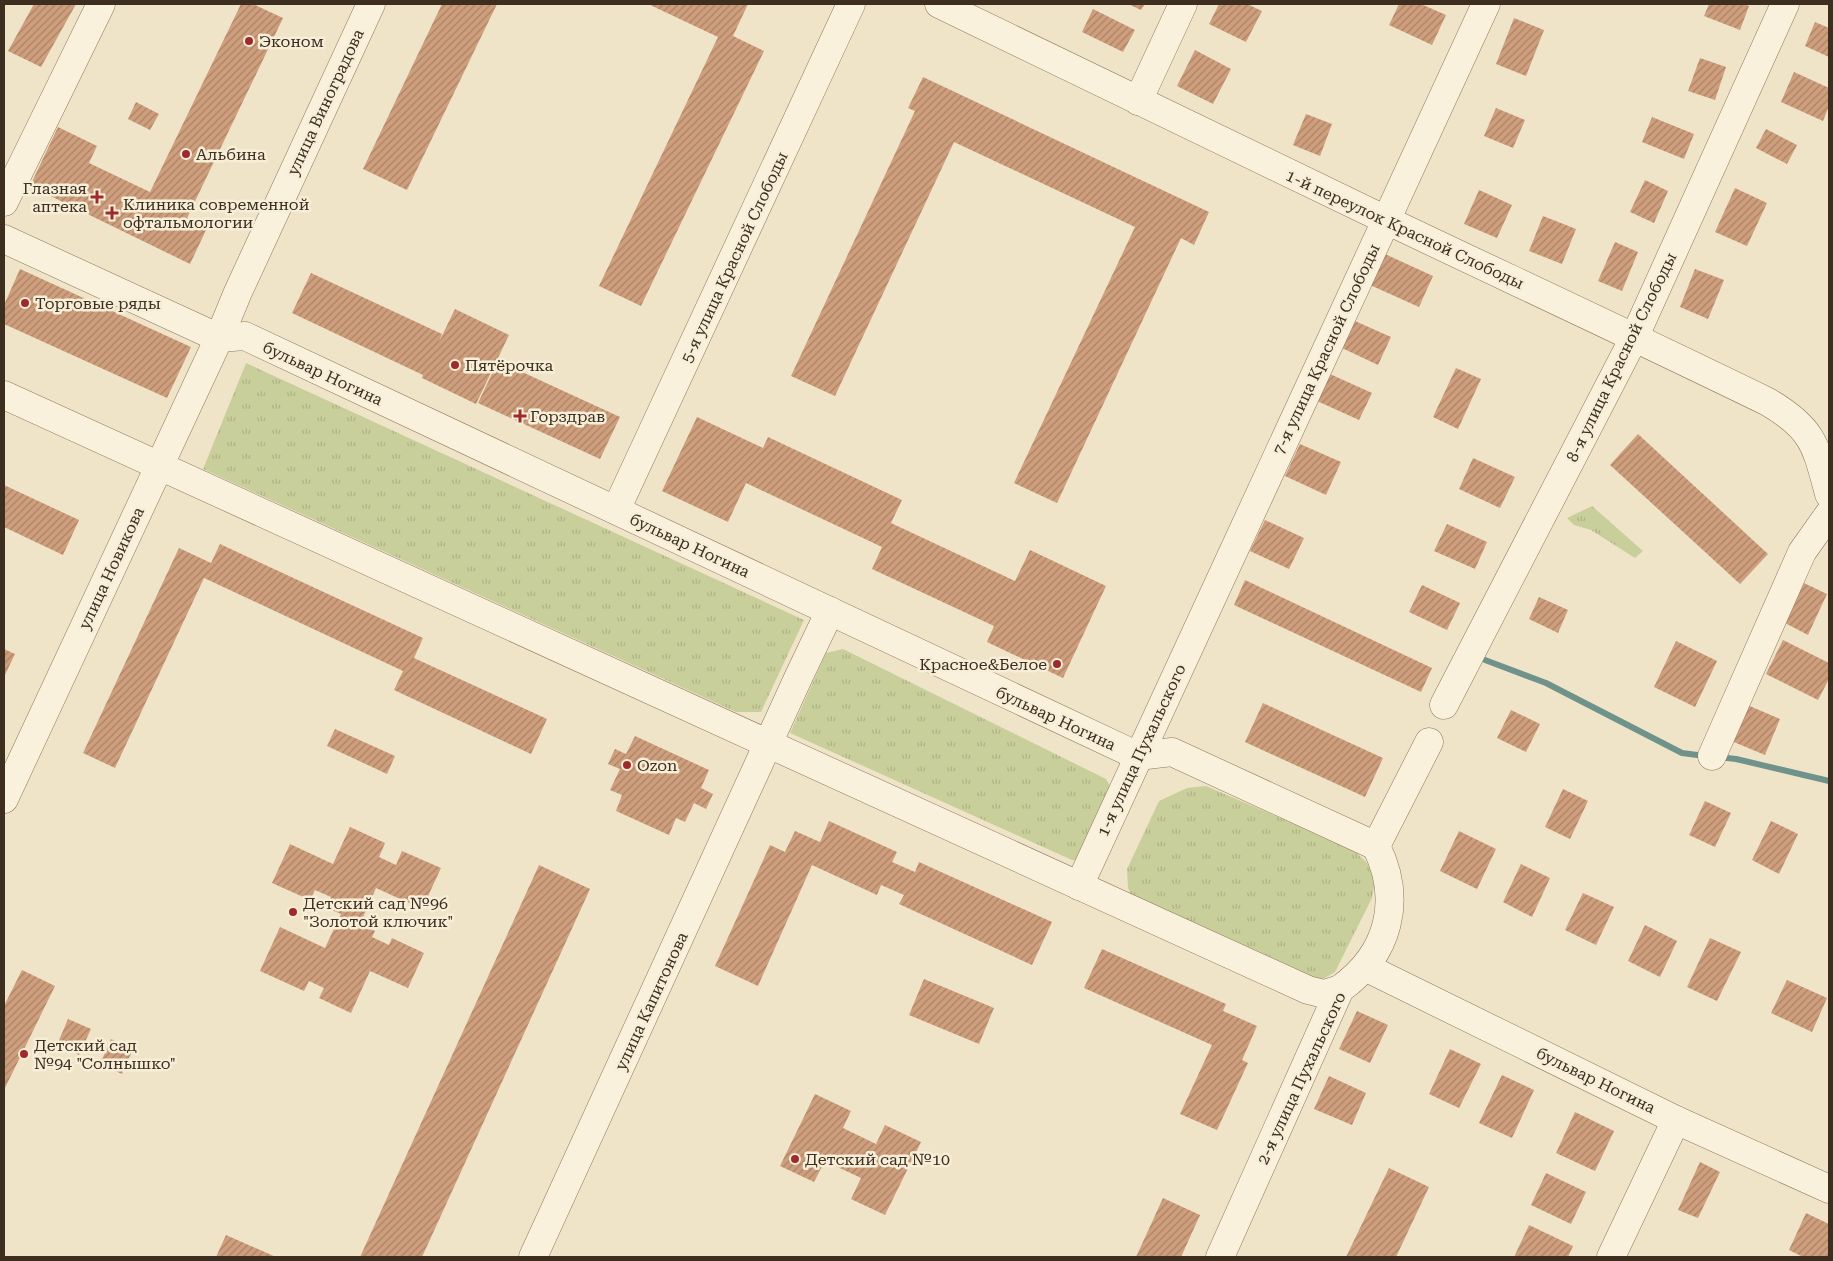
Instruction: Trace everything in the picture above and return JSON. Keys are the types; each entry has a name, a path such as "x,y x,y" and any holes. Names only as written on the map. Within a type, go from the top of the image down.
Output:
{"street":[{"path":"4,202 101,4"},
{"name":"улица Виноградова","path":"219,338 238,292 371,4"},
{"name":"5-я улица Красной Слободы","path":"616,510 851,4"},
{"name":"1-й переулок Красной Слободы","path":"939,4 1386,220 1634,336 1783,410 1807,433 1816,447 1828,486"},
{"path":"1138,101 1182,4"},
{"name":"7-я улица Красной Слободы","path":"1203,613 1486,4"},
{"name":"8-я улица Красной Слободы","path":"1444,705 1634,336 1785,4"},
{"name":"бульвар Ногина","path":"4,239 219,338 245,336 1138,756"},
{"name":"улица Новикова","path":"4,799 219,338"},
{"path":"4,395 1308,990 1324,994 1340,989"},
{"path":"1712,756 1802,552 1829,514"},
{"name":"улица Капитонова","path":"533,1257 830,611"},
{"name":"1-я улица Пухальского","path":"1079,886 1203,613"},
{"path":"1138,756 1172,752 1376,846 1428,742"},
{"name":"2-я улица Пухальского","path":"1220,1257 1340,989 1365,967 1383,935 1389,908 1388,880 1376,846"},
{"name":"бульвар Ногина","path":"1365,967 1676,1120 1829,1189"},
{"path":"1611,1257 1676,1120"}],"green space":[{"path":"246,363 804,620 761,712 736,712 203,469"},
{"path":"1592,506 1643,551 1635,558 1591,530 1574,525 1567,518"},
{"path":"843,649 1106,779 1119,802 1089,861 1072,860 790,733 826,653"},
{"path":"1206,786 1353,849 1367,863 1376,877 1372,898 1335,972 1323,979 1302,981 1133,899 1128,888 1127,869 1159,801 1187,788"}],"building":[{"path":"34,4 76,4 41,67 8,51"},
{"path":"241,4 253,4 283,18 187,218 207,228 190,264 30,186 58,127 97,146 89,163 150,192"},
{"path":"442,4 497,4 407,190 363,169"},
{"path":"648,4 748,4 733,36 764,51 641,306 599,286 718,37"},
{"path":"1128,4 1145,4 1141,10"},
{"path":"1219,4 1247,4 1262,11 1246,42 1209,24"},
{"path":"1399,4 1421,4 1446,15 1432,45 1389,25"},
{"path":"1709,4 1744,4 1749,6 1740,30 1704,16"},
{"path":"1093,9 1135,30 1123,52 1082,32"},
{"path":"1514,18 1544,30 1526,76 1496,64"},
{"path":"1815,22 1829,28 1829,57 1805,46"},
{"path":"1195,50 1231,69 1213,104 1177,86"},
{"path":"1700,58 1726,67 1715,100 1688,91"},
{"path":"1794,72 1829,88 1829,106 1823,121 1781,102"},
{"path":"923,77 1209,212 1194,245 1181,238 1057,503 1014,483 1135,227 954,142 835,396 791,376 915,111 908,108"},
{"path":"136,102 159,114 150,130 128,119"},
{"path":"1496,108 1525,120 1513,148 1484,136"},
{"path":"1306,114 1332,124 1320,156 1293,145"},
{"path":"1652,117 1694,134 1684,159 1642,142"},
{"path":"1766,129 1797,145 1787,164 1756,148"},
{"path":"1645,180 1668,191 1654,223 1630,212"},
{"path":"1735,188 1767,203 1747,246 1715,232"},
{"path":"1479,190 1512,205 1497,238 1464,224"},
{"path":"1543,216 1576,229 1562,264 1529,251"},
{"path":"1615,242 1638,252 1622,291 1598,281"},
{"path":"1385,254 1433,276 1419,307 1370,285"},
{"path":"20,269 191,347 167,398 4,324 4,305"},
{"path":"1695,269 1724,280 1708,319 1680,307"},
{"path":"311,273 442,334 439,342 455,309 509,335 476,404 422,378 423,375 292,313"},
{"path":"1355,321 1391,337 1378,365 1342,348"},
{"path":"498,361 620,417 600,459 478,403"},
{"path":"1456,368 1481,379 1458,429 1433,417"},
{"path":"1330,374 1372,393 1359,420 1317,401"},
{"path":"697,417 763,448 768,437 902,500 891,523 1015,581 1030,550 1106,586 1063,678 987,642 994,626 872,569 882,547 746,483 728,522 662,491"},
{"path":"1638,434 1768,554 1740,584 1610,465"},
{"path":"1300,444 1341,462 1326,495 1285,476"},
{"path":"1473,458 1515,477 1500,508 1459,489"},
{"path":"4,485 79,520 63,555 4,527"},
{"path":"1265,520 1304,538 1289,569 1250,551"},
{"path":"1447,524 1487,542 1475,569 1434,551"},
{"path":"220,544 423,638 414,658 547,719 531,754 394,690 403,671 204,578 115,768 83,753 179,548 211,563"},
{"path":"1245,580 1432,668 1421,692 1234,605"},
{"path":"1804,583 1827,594 1808,635 1785,623"},
{"path":"1422,585 1460,603 1447,630 1409,612"},
{"path":"1539,597 1568,610 1558,633 1529,619"},
{"path":"1783,640 1829,663 1829,679 1818,700 1766,674"},
{"path":"1676,641 1717,661 1695,707 1654,687"},
{"path":"4,649 15,654 4,677"},
{"path":"1263,703 1383,758 1365,797 1245,742"},
{"path":"1745,704 1780,719 1765,755 1729,740"},
{"path":"1511,710 1540,724 1526,752 1497,738"},
{"path":"335,729 395,756 387,774 327,746"},
{"path":"635,736 709,770 701,788 713,794 706,809 694,803 685,822 676,818 669,835 616,811 622,795 610,790 620,769 608,764 615,749 626,754"},
{"path":"1563,789 1588,801 1570,839 1545,827"},
{"path":"1705,801 1731,813 1715,847 1689,835"},
{"path":"829,821 897,852 892,862 915,872 919,862 1052,922 1032,965 899,904 904,895 881,885 877,895 812,865 758,986 715,966 770,845 785,852 795,831 820,842"},
{"path":"1771,821 1798,834 1779,874 1752,860"},
{"path":"350,827 385,843 379,857 396,865 402,851 441,868 422,909 376,888 360,924 375,931 372,937 389,945 392,938 424,953 408,988 370,971 351,1013 319,998 324,988 309,981 304,991 260,971 280,927 325,948 341,914 327,908 331,897 315,890 310,900 272,883 290,844 333,864"},
{"path":"1459,831 1496,849 1477,889 1440,871"},
{"path":"1521,864 1550,878 1532,917 1503,902"},
{"path":"539,865 590,889 422,1257 360,1257"},
{"path":"1583,893 1614,907 1596,945 1565,930"},
{"path":"1645,925 1677,941 1660,977 1628,961"},
{"path":"1710,938 1741,952 1717,1001 1687,987"},
{"path":"1102,949 1226,1004 1223,1011 1257,1026 1242,1060 1248,1063 1217,1130 1180,1114 1212,1045 1084,988"},
{"path":"22,970 55,986 4,1090 4,1006"},
{"path":"924,979 994,1008 979,1044 909,1015"},
{"path":"1787,980 1827,998 1812,1032 1771,1013"},
{"path":"1357,1011 1388,1025 1370,1063 1339,1049"},
{"path":"68,1019 91,1029 79,1055 57,1045"},
{"path":"111,1039 133,1049 122,1074 100,1064"},
{"path":"1450,1049 1481,1064 1459,1108 1429,1094"},
{"path":"1502,1075 1534,1090 1512,1138 1479,1123"},
{"path":"1329,1076 1366,1093 1352,1125 1314,1109"},
{"path":"815,1094 851,1111 843,1128 876,1144 885,1125 921,1142 885,1215 851,1199 861,1178 825,1161 814,1182 780,1166"},
{"path":"1575,1112 1614,1131 1595,1171 1556,1153"},
{"path":"1700,1162 1720,1172 1698,1218 1678,1210"},
{"path":"1389,1168 1429,1187 1396,1257 1346,1257"},
{"path":"1546,1173 1586,1192 1571,1224 1531,1205"},
{"path":"1163,1198 1200,1215 1181,1257 1136,1257"},
{"path":"1806,1213 1829,1224 1829,1257 1803,1257 1789,1250"},
{"path":"1529,1225 1573,1246 1568,1257 1514,1257"},
{"path":"226,1235 276,1257 216,1257"}],"waterway":[{"path":"1485,660 1546,683 1682,753 1705,756"},
{"path":"1718,757 1736,759 1829,781"}],"place":[{"name":"Эконом","path":"249,41"},
{"name":"Альбина","path":"186,154"},
{"name":"Глазная аптека","path":"97,197"},
{"name":"Клиника современной офтальмологии","path":"112,213"},
{"name":"Торговые ряды","path":"25,303"},
{"name":"Пятёрочка","path":"455,365"},
{"name":"Горздрав","path":"520,416"},
{"name":"Красное&Белое","path":"1057,664"},
{"name":"Ozon","path":"627,765"},
{"name":"Детский сад №96 \"Золотой ключик\"","path":"293,912"},
{"name":"Детский сад №94 \"Солнышко\"","path":"24,1054"},
{"name":"Детский сад №10","path":"795,1159"}]}
